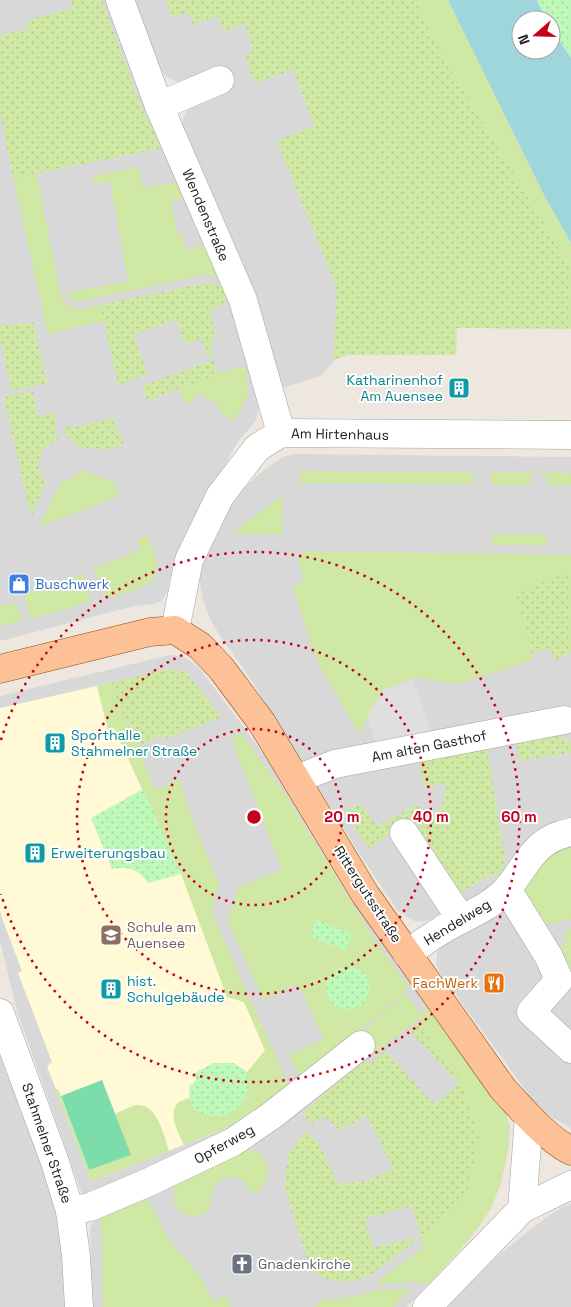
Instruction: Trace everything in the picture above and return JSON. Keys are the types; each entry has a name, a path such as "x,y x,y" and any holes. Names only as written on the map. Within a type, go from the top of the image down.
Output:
{"main road":[{"path":"0,669 150,632 175,630"},
{"name":"Rittergutsstraße","path":"175,630 200,646 221,668 262,723 366,894 503,1089 529,1117 571,1151"}],"street":[{"name":"Wendenstraße","path":"120,0 159,106 243,300 281,433"},
{"path":"159,106 220,80"},
{"name":"Am Hirtenhaus","path":"175,630 189,560 220,496 258,448 281,433 571,435"},
{"name":"Am alten Gasthof","path":"297,779 335,764 564,720"},
{"name":"Hendelweg","path":"407,954 440,931 492,902 507,889 531,855 547,840 571,832"},
{"path":"404,833 461,919"},
{"path":"507,889 549,957 559,980 531,1012 571,1049"},
{"name":"Stahmelner Straße","path":"0,1013 55,1162 70,1211 76,1256 79,1307"},
{"name":"Opferweg","path":"70,1211 90,1207 149,1182 233,1142 271,1116 361,1045"},
{"path":"522,1209 529,1117"},
{"path":"427,1307 522,1209 571,1185"}],"shaded area":[{"path":"0,0 107,0 220,263 260,401 256,421 238,441 180,549 173,566 167,592 162,601 154,604 134,606 4,640 0,640"},
{"path":"132,0 425,0 455,74 278,143 338,289 334,361 321,376 275,390 182,125 184,116 189,108 196,103 186,81 178,82 168,78 158,68"},
{"path":"295,454 571,457 571,817 559,819 534,833 492,887 474,899 426,921 414,921 398,911 361,856 252,681 221,637 211,621 203,600 199,578 203,556 226,510 246,486 265,469 283,457"},
{"path":"170,655 189,660 199,668 249,734 289,791 429,1007 510,1124 509,1146 501,1183 490,1210 472,1236 407,1307 92,1307 90,1228 93,1222 106,1207 244,1128 101,1194 82,1194 17,1011 0,941 0,696"},
{"path":"412,679 428,720 430,732 376,742 367,717 382,691"},
{"name":"Schule am Auensee","path":"110,683 285,1096 251,1118 91,1182 47,1066 52,1062 18,973 22,971 0,910 0,708"},
{"path":"571,842 571,1128 553,1118 532,1099 440,973 436,964 437,953 444,943"},
{"path":"0,1041 58,1213 64,1260 66,1307 0,1307"},
{"path":"571,1204 571,1307 445,1307 499,1255 536,1225 562,1207"}],"green space":[{"path":"71,0 102,0 141,106 162,148 13,178 0,110 0,35 29,29 28,20 73,8"},
{"path":"414,0 448,0 544,195 571,243 571,268 452,72"},
{"path":"414,0 452,72 571,268 571,329 457,328 456,355 347,355 333,360 337,289 277,141 314,126 293,70 255,83 245,56 253,51 245,24 224,32 218,16 193,25 188,12 172,18 166,1"},
{"path":"537,0 571,0 571,58 561,43 561,10 542,10"},
{"path":"139,167 143,188 179,182 186,198 171,201 177,234 182,233 185,249 209,245 223,276 204,275 77,302 70,299 67,293 128,281 110,182 95,184 94,176"},
{"path":"37,174 61,297 74,308 88,308 100,305 104,321 48,334 13,178"},
{"path":"206,283 226,285 231,298 210,311 216,336 211,340 211,354 208,358 201,338 185,344 176,320 134,335 148,376 141,376 118,385 100,305"},
{"path":"33,322 47,383 12,391 0,338 0,326"},
{"path":"213,360 218,374 147,401 142,386"},
{"path":"246,366 248,396 234,421 218,411 220,406 198,392 193,402 184,403 179,389 225,371"},
{"path":"33,391 38,416 54,413 58,441 48,444 42,451 39,470 46,482 31,517 4,397"},
{"path":"113,418 124,444 107,450 75,446 72,438 68,439 65,426 69,425 71,428"},
{"path":"80,470 114,482 119,496 43,526 41,521 61,482 72,478"},
{"path":"300,471 571,473 571,485 547,485 546,475 530,474 530,485 491,485 491,473 473,473 473,484 300,483"},
{"path":"280,497 283,497 282,534 232,534"},
{"path":"492,534 546,535 547,545 492,545"},
{"path":"147,536 157,562 157,571 153,578 147,584 131,592 105,598 94,568 141,550 137,540"},
{"path":"305,551 571,555 571,569 516,595 534,660 456,684 415,677 382,691 359,734 316,659 295,594 293,586 304,582 298,558"},
{"path":"571,569 571,652 557,661 550,649 532,653 516,595"},
{"path":"82,573 91,602 31,619 23,593 48,587"},
{"path":"17,603 22,621 0,626 0,606"},
{"path":"166,669 185,672 222,717 163,740 161,736 136,747 110,683"},
{"path":"110,683 155,790 180,779 188,808 219,884 211,911 291,1091 251,1118 184,1145 174,1118 175,1108 178,1103 189,1098 195,1110 248,1090 247,1072 265,1050 244,1002 227,997 181,874 114,728 108,730 97,686"},
{"path":"241,733 289,800 376,942 409,988 302,1082 289,1055 324,1039 298,984 263,1000 228,921 238,887 282,870 232,740 235,735"},
{"path":"555,735 571,742 571,753 519,761 516,741"},
{"path":"487,746 506,865 497,877 487,876 461,893 413,819 369,849 345,811 360,803 377,826 416,805 420,807 425,820 439,810 442,805 445,795 445,783 425,788 419,761"},
{"path":"143,789 181,874 148,883 141,874 128,868 112,869 91,818"},
{"path":"571,842 571,919 537,926 522,891 543,856"},
{"path":"316,919 352,934 346,951 310,936"},
{"path":"571,929 571,979 551,948 566,945 564,930"},
{"path":"348,966 360,970 366,976 370,988 366,1000 360,1006 348,1010 336,1006 330,1000 326,988 330,976 336,970"},
{"path":"405,993 421,1015 429,1007 505,1111 509,1129 509,1142 499,1186 489,1211 468,1240 428,1285 411,1281 378,1285 379,1280 423,1248 420,1235 427,1232 466,1198 461,1083 418,1024 419,1018 375,1054 359,1035"},
{"path":"418,1024 461,1083 479,1136 466,1198 427,1232 420,1235 412,1206 365,1219 373,1248 415,1237 412,1244 364,1278 350,1281 335,1281 322,1277 310,1268 284,1186 289,1152 305,1131 318,1142 338,1184 366,1181 393,1168 367,1116 339,1130 325,1117 310,1124 303,1113 363,1059 369,1065 385,1051 435,1105 458,1084 409,1029"},
{"path":"213,1063 234,1063 247,1072 248,1090 240,1106 229,1115 216,1116 195,1110 190,1101 189,1085 193,1084 196,1079 193,1074"},
{"path":"102,1080 131,1155 89,1170 61,1096"},
{"path":"58,1089 89,1170 130,1155 115,1114 137,1105 144,1106 155,1115 169,1151 91,1182 56,1090"},
{"path":"241,1147 260,1154 267,1163 268,1173 261,1188 257,1192 250,1191 239,1178 225,1179 220,1181 214,1188 210,1206 204,1214 191,1216 182,1213 174,1202 175,1185"},
{"path":"145,1192 170,1242 201,1277 213,1300 226,1296 231,1307 103,1307 102,1242 99,1215"},
{"path":"411,1288 393,1307 314,1307 324,1299 344,1298 375,1291"}],"water":[{"path":"448,0 537,0 542,10 511,10 511,60 561,60 561,43 571,58 571,243 544,195"}],"place":[{"name":"Katharinenhof Am Auensee","path":"459,388"},
{"name":"Buschwerk","path":"19,584"},
{"name":"Sporthalle Stahmelner Straße","path":"55,743"},
{"name":"Erweiterungsbau","path":"35,853"},
{"name":"Schule am Auensee","path":"111,935"},
{"name":"FachWerk","path":"494,983"},
{"name":"hist. Schulgebäude","path":"111,989"},
{"name":"Gnadenkirche","path":"242,1264"}]}
